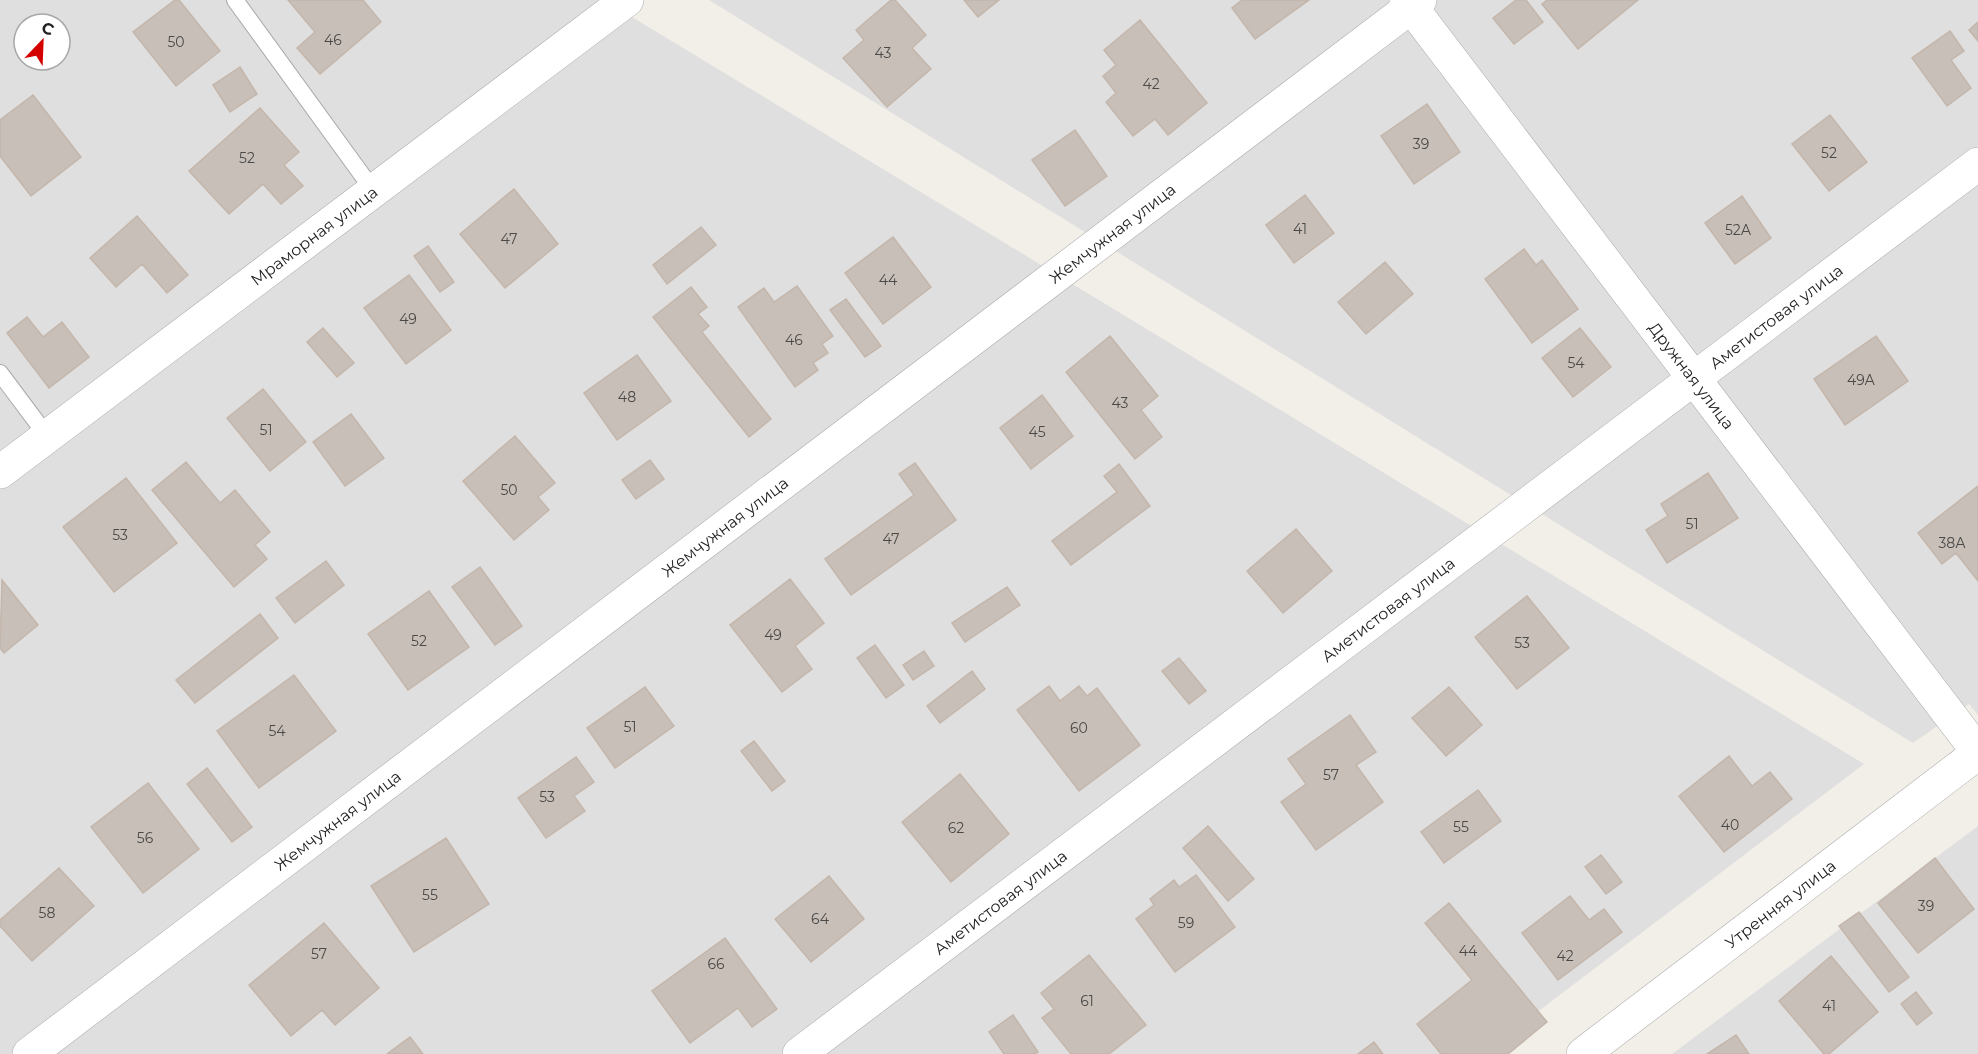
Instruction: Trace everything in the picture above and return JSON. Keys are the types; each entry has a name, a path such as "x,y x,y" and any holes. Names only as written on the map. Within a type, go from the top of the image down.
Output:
{"street":[{"name":"Мраморная улица","path":"0,472 627,0"},
{"name":"Дружная улица","path":"1413,2 1693,378 1978,752"},
{"name":"Жемчужная улица","path":"29,1054 1413,2"},
{"name":"Аметистовая улица","path":"799,1054 1978,164"},
{"name":"Утренняя улица","path":"1582,1054 1978,752"}],"lane":[{"path":"234,0 373,190"},
{"path":"0,373 47,436"}],"shaded area":[{"path":"0,0 604,0 1864,764 1482,1054 0,1054"},
{"path":"709,0 1978,0 1978,715 1969,704 1913,743"},
{"path":"1978,826 1978,1054 1672,1054"}],"building":[{"path":"175,0 179,0 220,51 176,86 133,32"},
{"path":"288,0 363,0 381,22 320,74 297,48 315,32"},
{"path":"891,0 895,0 926,35 912,48 931,69 887,107 843,58 864,40 856,30"},
{"path":"964,0 999,0 978,17"},
{"path":"1242,0 1309,0 1255,39 1232,8"},
{"path":"1516,0 1526,0 1543,22 1514,44 1493,18"},
{"path":"1547,0 1638,0 1578,49 1542,4"},
{"path":"1140,20 1207,103 1168,135 1155,119 1133,136 1106,102 1116,93 1103,76 1116,65 1104,50"},
{"path":"1978,22 1978,41 1969,30"},
{"path":"1950,31 1964,51 1951,60 1971,88 1947,106 1912,58"},
{"path":"240,67 257,94 230,112 213,85"},
{"path":"33,95 81,157 31,196 0,156 0,120"},
{"path":"1427,104 1460,152 1414,184 1381,136"},
{"path":"260,108 299,152 284,165 303,186 281,204 263,184 229,214 189,171"},
{"path":"1830,115 1867,162 1829,191 1792,144"},
{"path":"1075,130 1107,176 1065,206 1032,160"},
{"path":"514,189 558,244 505,288 460,234"},
{"path":"1305,195 1334,233 1294,263 1266,225"},
{"path":"1742,196 1771,238 1735,264 1705,223"},
{"path":"137,216 188,275 167,293 142,264 116,287 90,258"},
{"path":"701,227 716,245 667,284 653,265"},
{"path":"893,237 931,287 883,324 845,273"},
{"path":"428,246 454,282 440,292 414,256"},
{"path":"1524,249 1536,265 1542,260 1578,309 1532,343 1485,279"},
{"path":"1385,262 1413,294 1366,334 1338,302"},
{"path":"409,275 451,330 406,364 364,308"},
{"path":"797,286 833,336 822,344 828,353 813,363 818,370 795,387 738,307 764,288 774,302"},
{"path":"691,287 707,307 698,314 709,326 702,332 771,419 749,437 653,317"},
{"path":"846,299 881,346 865,357 830,310"},
{"path":"27,317 43,337 62,322 89,357 49,388 7,333"},
{"path":"323,328 354,363 337,377 307,342"},
{"path":"1580,328 1611,367 1573,397 1542,358"},
{"path":"1110,336 1158,396 1141,410 1162,437 1135,459 1066,372"},
{"path":"1876,336 1908,381 1845,425 1814,379"},
{"path":"637,355 671,401 617,440 584,393"},
{"path":"263,389 306,442 270,471 227,418"},
{"path":"1042,395 1073,436 1031,469 1000,428"},
{"path":"351,414 384,458 345,486 313,442"},
{"path":"515,436 555,483 538,497 549,510 514,540 463,481"},
{"path":"650,460 664,479 636,499 622,480"},
{"path":"186,462 220,503 235,490 270,532 255,545 267,559 234,587 152,490"},
{"path":"915,463 956,520 851,595 825,559 914,495 899,474"},
{"path":"1119,464 1150,506 1071,565 1052,541 1117,492 1104,476"},
{"path":"1708,473 1738,518 1667,563 1646,530 1668,516 1661,504"},
{"path":"126,478 177,543 114,592 63,527"},
{"path":"1978,486 1978,581 1956,553 1942,564 1918,533"},
{"path":"1296,529 1332,571 1283,613 1247,571"},
{"path":"326,561 344,585 295,623 276,598"},
{"path":"480,567 522,626 495,645 452,587"},
{"path":"790,579 824,623 795,646 812,669 782,692 730,625"},
{"path":"2,580 38,625 4,653 0,648"},
{"path":"1007,587 1020,605 965,642 952,623"},
{"path":"429,591 469,647 408,690 368,634"},
{"path":"1527,596 1569,648 1517,689 1475,637"},
{"path":"260,614 278,638 195,703 176,680"},
{"path":"875,645 904,685 886,698 857,658"},
{"path":"924,651 934,666 913,680 903,665"},
{"path":"1179,658 1206,691 1189,704 1162,671"},
{"path":"972,671 985,689 940,723 927,706"},
{"path":"294,675 336,731 259,788 217,731"},
{"path":"1049,686 1060,701 1079,686 1087,696 1097,688 1140,745 1079,791 1017,710"},
{"path":"645,687 674,726 615,768 587,728"},
{"path":"1449,687 1482,725 1446,756 1412,718"},
{"path":"1350,715 1376,752 1356,765 1383,802 1316,850 1281,802 1306,784 1288,759"},
{"path":"754,741 785,781 772,791 741,751"},
{"path":"1729,756 1752,786 1770,772 1792,799 1724,852 1679,796"},
{"path":"576,757 594,782 574,796 585,811 546,838 518,798"},
{"path":"207,768 252,827 232,842 187,784"},
{"path":"960,774 1009,834 951,882 902,822"},
{"path":"148,783 199,849 143,893 91,827"},
{"path":"1478,790 1501,821 1444,863 1421,832"},
{"path":"1208,826 1254,879 1228,901 1183,848"},
{"path":"446,838 489,904 414,952 371,886"},
{"path":"1601,855 1622,882 1606,894 1585,867"},
{"path":"1935,858 1974,909 1918,953 1878,903"},
{"path":"59,868 94,906 32,961 0,926 0,920"},
{"path":"1196,875 1235,927 1175,972 1136,919 1154,905 1150,899 1174,880 1179,887"},
{"path":"829,876 864,919 811,962 775,919"},
{"path":"1570,896 1589,920 1604,909 1622,932 1558,980 1522,933"},
{"path":"1449,903 1547,1022 1508,1054 1441,1054 1417,1024 1472,980 1425,923"},
{"path":"1859,912 1909,977 1889,992 1839,926"},
{"path":"324,923 379,988 335,1025 322,1010 291,1036 249,985"},
{"path":"725,938 777,1009 752,1027 738,1008 690,1043 652,991"},
{"path":"1089,955 1146,1025 1109,1054 1071,1054 1042,1018 1054,1009 1041,993"},
{"path":"1831,956 1878,1012 1829,1054 1824,1054 1779,1001"},
{"path":"1916,992 1932,1013 1917,1025 1901,1004"},
{"path":"1013,1015 1038,1052 1035,1054 1004,1054 989,1032"},
{"path":"1736,1035 1749,1054 1707,1054"},
{"path":"410,1037 423,1054 387,1054"},
{"path":"1374,1042 1383,1054 1358,1054"}]}
